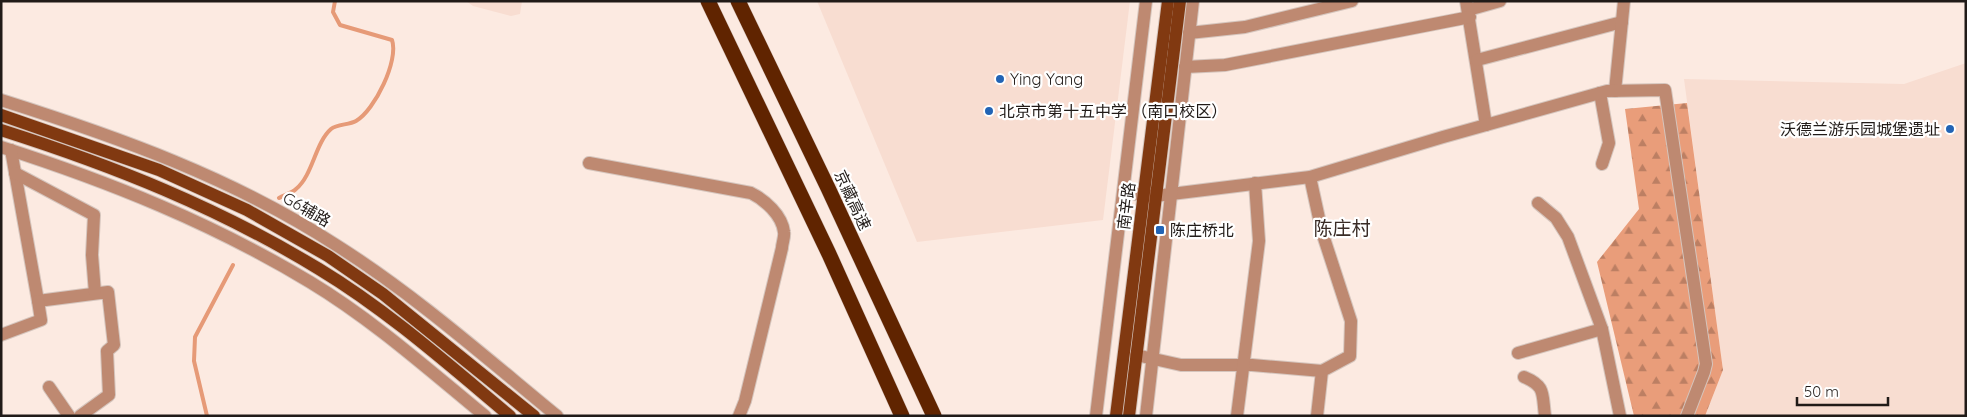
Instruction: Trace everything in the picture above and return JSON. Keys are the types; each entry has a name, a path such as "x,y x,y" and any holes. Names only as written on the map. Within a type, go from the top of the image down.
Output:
{"highway":[{"path":"708,1 829,254 902,416"},
{"name":"京藏高速","path":"738,1 828,188 934,416"}],"main road":[{"name":"南辛路","path":"1129,416 1168,1"},
{"name":"南辛路","path":"1116,416 1180,1"},
{"name":"G6辅路","path":"1,115 159,170 247,210 328,256 382,294 432,332 534,416"},
{"path":"1,130 63,150 154,184 240,224 320,269 374,307 423,344 510,416"}],"street":[{"path":"1096,416 1146,1"},
{"path":"1146,416 1193,1"},
{"path":"1189,33 1245,27 1352,1"},
{"path":"1185,67 1226,65 1500,1"},
{"path":"1615,91 1624,1"},
{"path":"1468,9 1486,125"},
{"path":"1477,60 1622,22"},
{"path":"1124,193 1171,194 1310,177 1600,93 1665,90 1706,364 1687,416"},
{"path":"1600,93 1609,143 1602,164"},
{"name":"G6辅路","path":"1,100 165,156 254,197 327,239 391,282 557,416"},
{"path":"1,335 41,320 14,173 6,148"},
{"path":"6,148 58,165 148,199 233,238 311,283 354,313 413,357 486,416"},
{"path":"589,162 751,193 765,200 776,215 784,232 782,248 745,401 739,416"},
{"path":"14,173 94,215 92,255 95,294"},
{"path":"1136,356 1181,365 1244,364 1322,371 1350,356 1351,321 1322,232 1310,177"},
{"path":"1237,416 1260,242 1255,183"},
{"path":"1538,203 1556,218 1568,237 1602,329 1620,416"},
{"path":"38,301 108,292 114,345 107,351 109,395 80,416"},
{"path":"1518,353 1602,329"},
{"path":"1317,416 1322,371"},
{"path":"1524,377 1536,382 1541,387 1545,416"},
{"path":"49,387 69,416"}],"shaded area":[{"path":"466,1 522,1 520,14 511,16 473,6"},
{"name":"北京市第十五中学 （南口校区）","path":"817,1 1130,1 1103,220 917,242"},
{"path":"1966,63 1966,416 1705,416 1723,370 1684,79 1904,84"}],"green space":[{"path":"1687,103 1723,370 1705,416 1634,416 1597,262 1639,209 1625,109"}],"waterway":[{"path":"279,198 302,183 321,142 331,129 356,121 371,107 389,72 392,60 392,40 340,25 333,12 335,1"},
{"path":"207,416 194,361 195,337 233,265"}],"place":[{"name":"Ying Yang","path":"1000,79"},
{"name":"北京市第十五中学 （南口校区）","path":"989,111"},
{"name":"沃德兰游乐园城堡遗址","path":"1950,129"},
{"name":"陈庄桥北","path":"1160,230"}],"district":[{"name":"陈庄村","path":"1342,228"}]}
